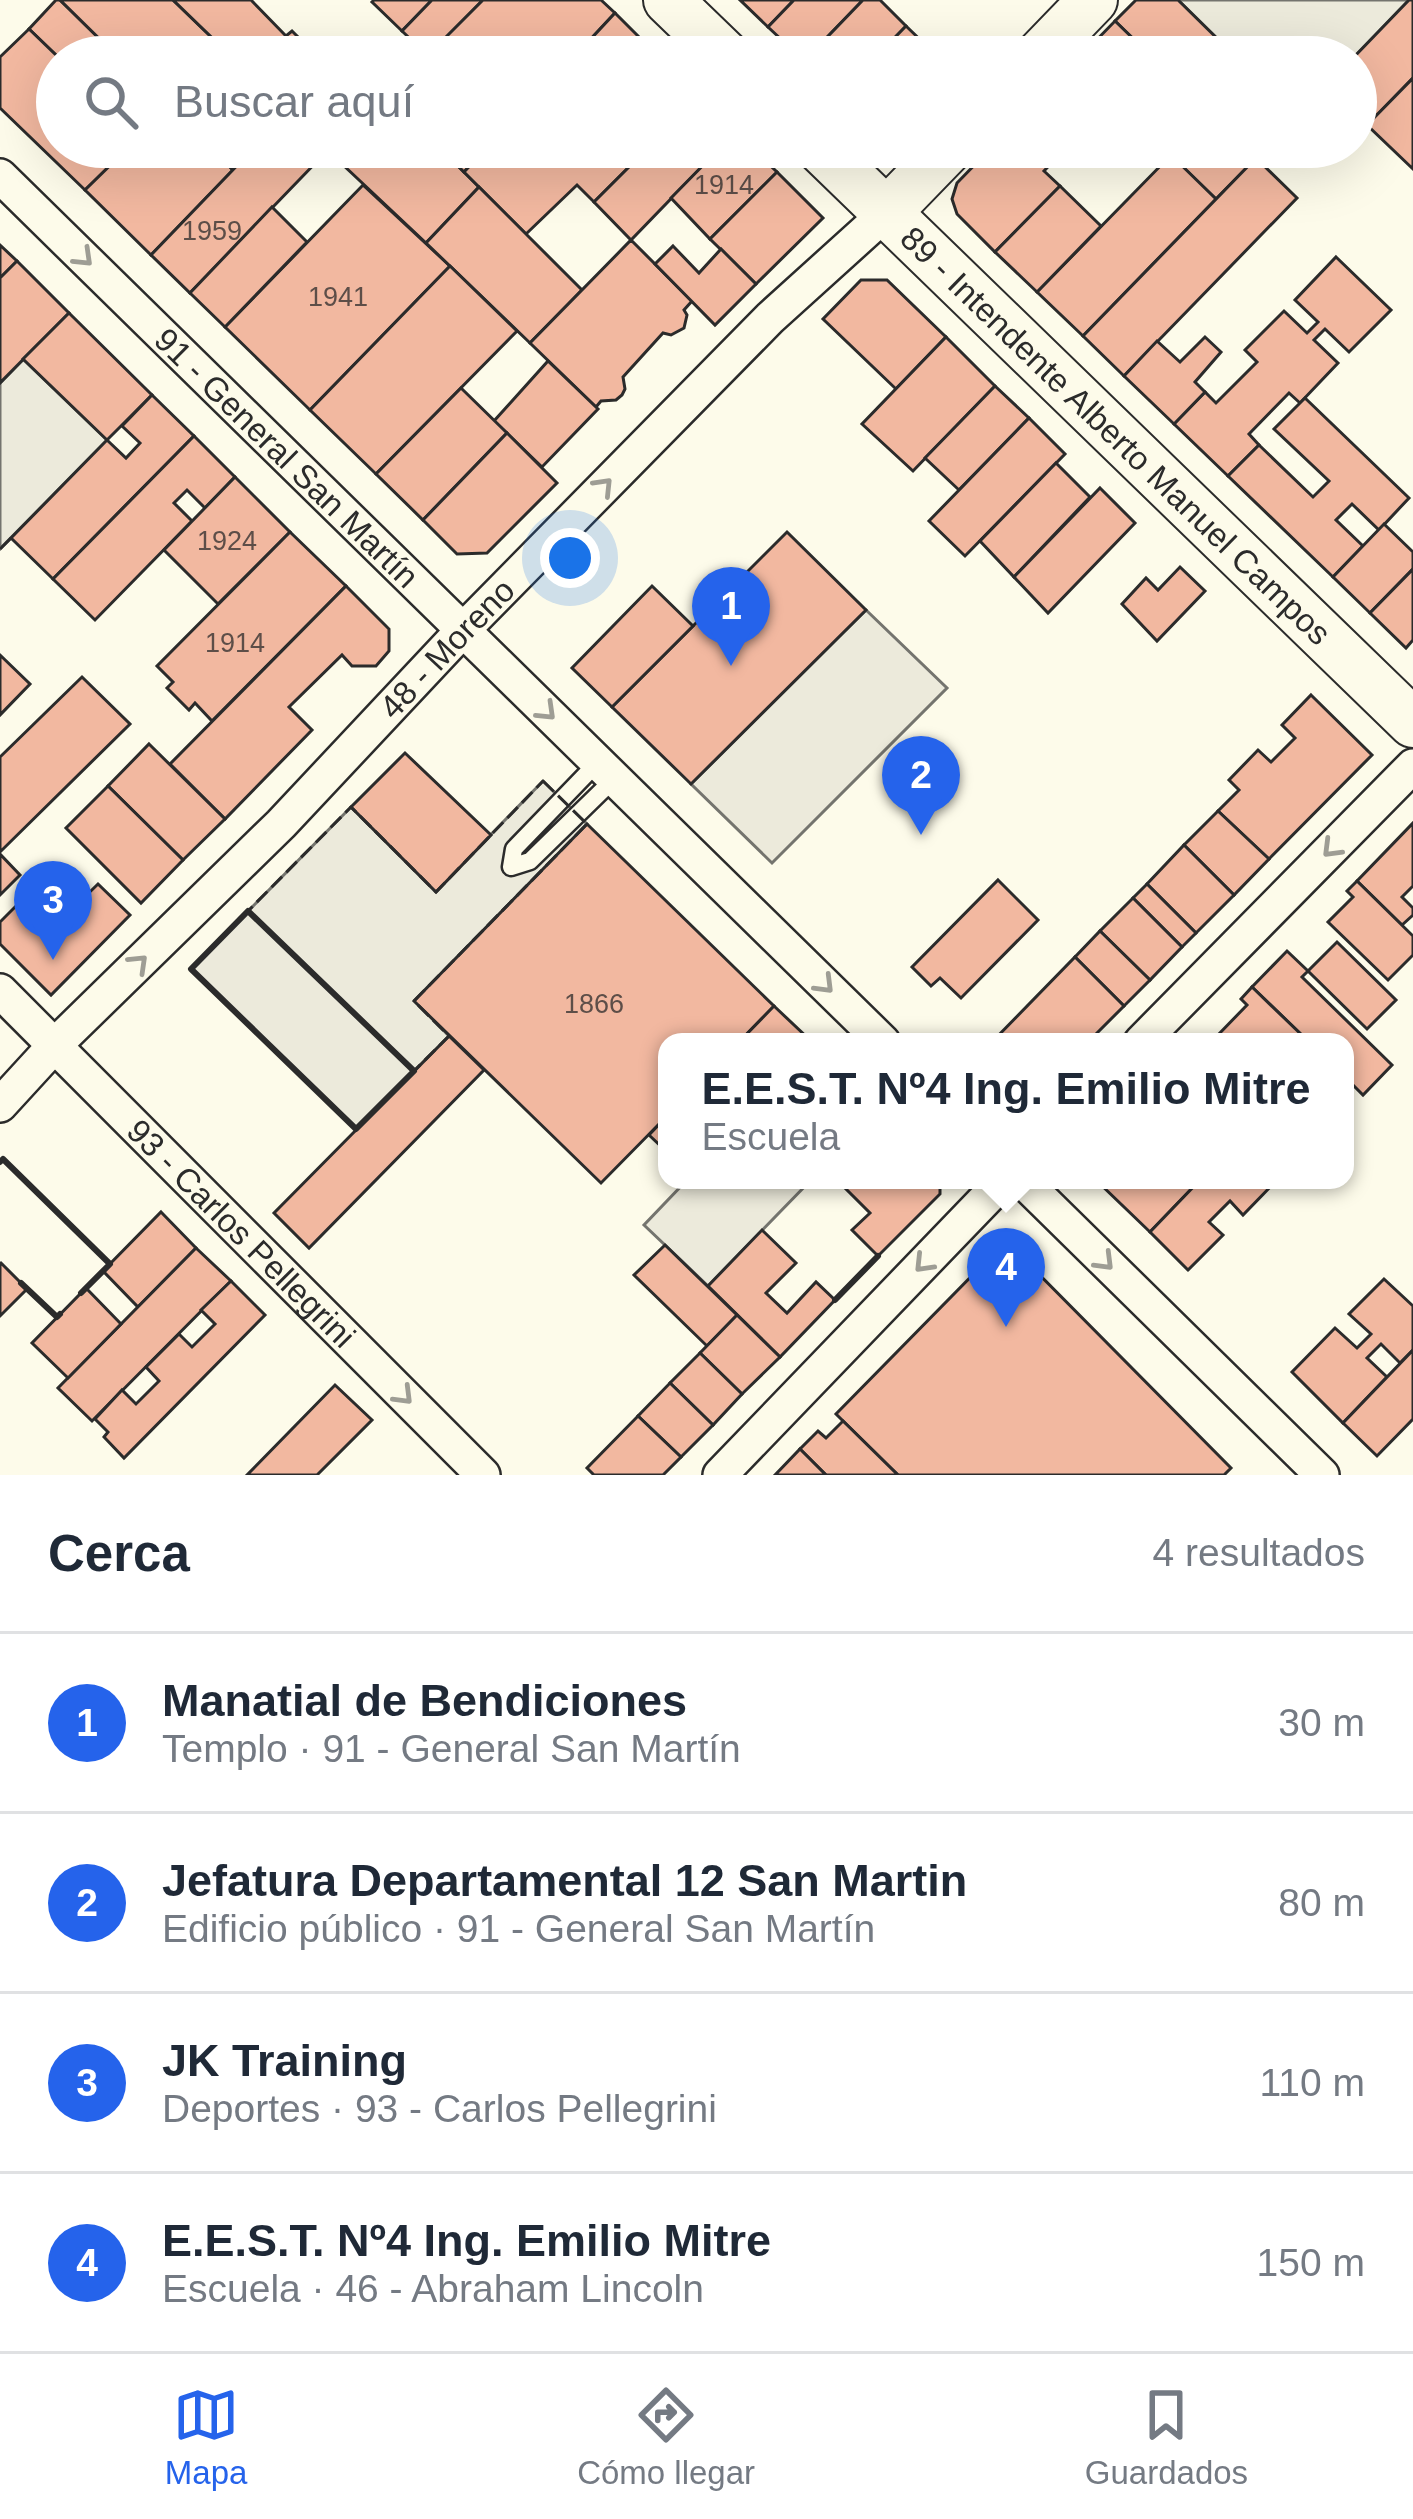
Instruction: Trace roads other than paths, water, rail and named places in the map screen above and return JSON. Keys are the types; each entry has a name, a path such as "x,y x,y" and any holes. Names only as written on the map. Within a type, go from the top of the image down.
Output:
{"street":[{"path":"668,0 705,36"},
{"path":"1058,36 1093,0"},
{"name":"89 - Intendente Alberto Manuel Campos","path":"840,168 1413,723"},
{"name":"48 - Moreno","path":"0,1105 281,824 770,318 930,168"},
{"name":"91 - General San Martín","path":"0,176 874,1033"},
{"path":"1150,1033 1413,766"},
{"name":"93 - Carlos Pellegrini","path":"0,992 483,1475"},
{"path":"720,1475 995,1189"},
{"path":"1031,1189 1322,1475"}],"lane":[{"path":"606,770 530,861 511,867 514,849 606,770"}],"place":[{"name":"Manatial de Bendiciones","path":"731,666"},
{"name":"Jefatura Departamental 12 San Martin","path":"921,835"},
{"name":"JK Training","path":"53,960"},
{"name":"E.E.S.T. Nº4 Ing. Emilio Mitre","path":"1006,1327"}]}
